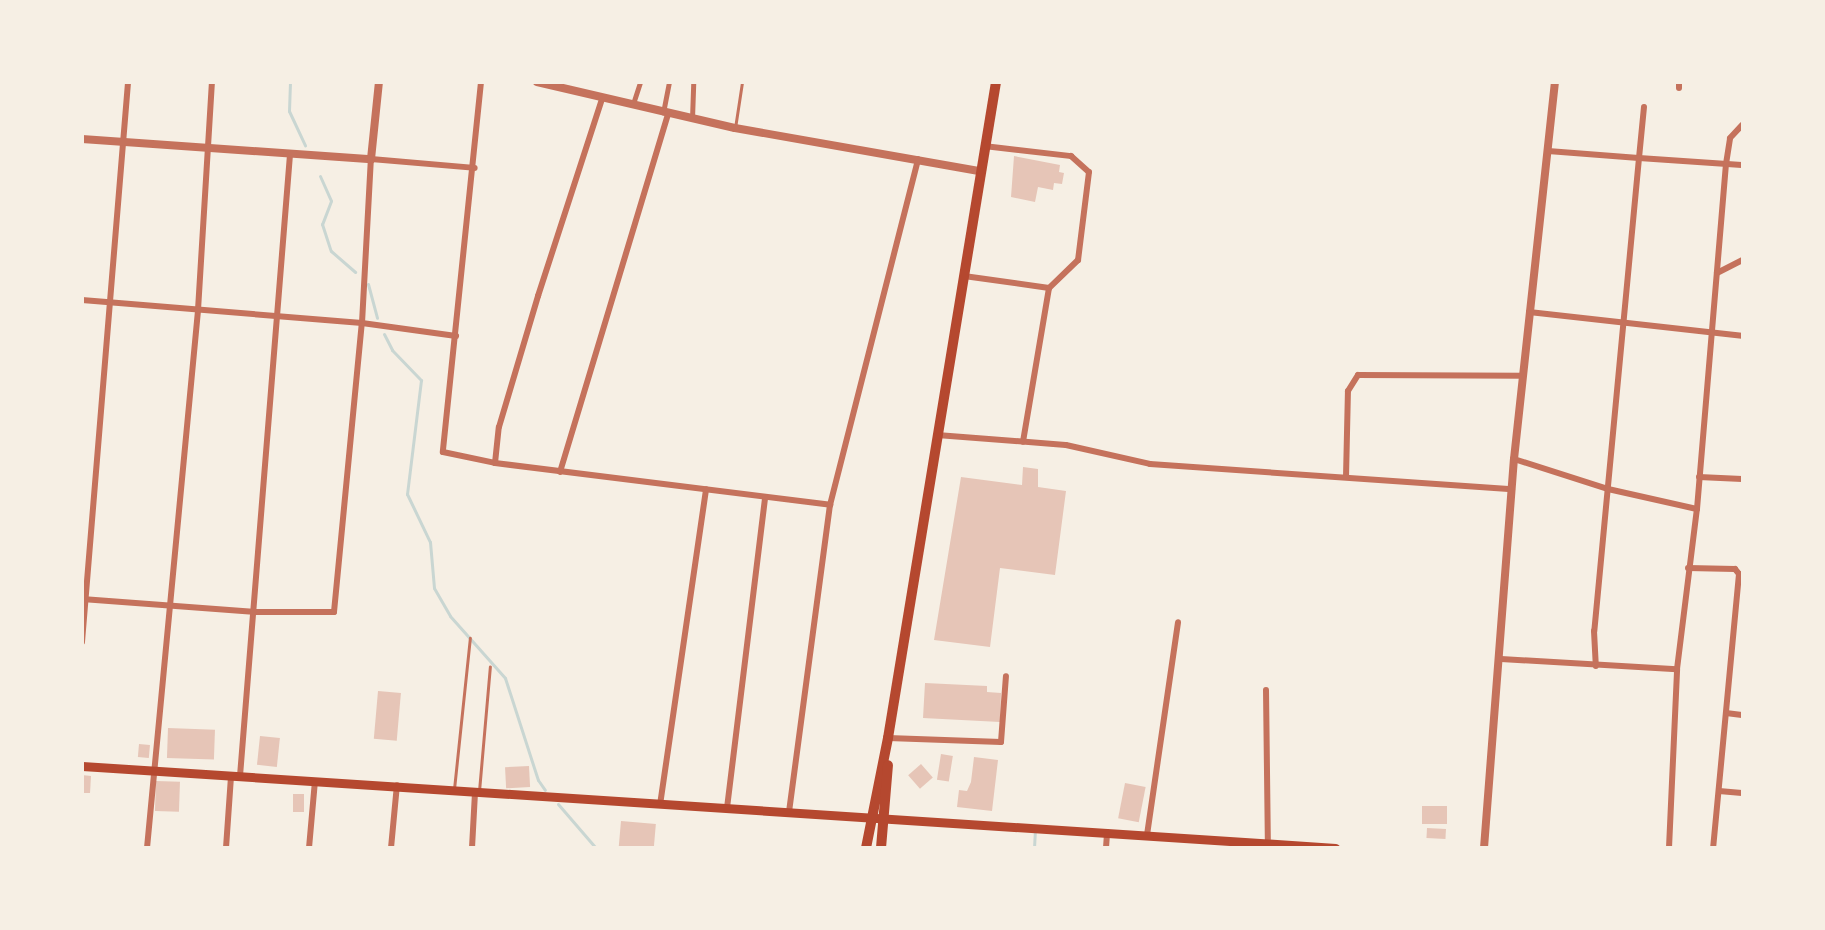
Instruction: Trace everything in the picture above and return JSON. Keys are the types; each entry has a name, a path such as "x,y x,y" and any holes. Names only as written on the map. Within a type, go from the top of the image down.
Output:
{"main road":[{"path":"866,848 888,738 996,82"},
{"path":"881,848 886,818 888,738"},
{"path":"82,766 1335,848"}],"street":[{"path":"82,642 128,82"},
{"path":"147,848 198,310 212,82"},
{"path":"84,599 253,612 333,613 362,322 371,159 379,82"},
{"path":"481,82 474,168 442,450 495,463 830,505"},
{"path":"537,82 666,114 735,128 980,171"},
{"path":"632,106 640,82"},
{"path":"560,472 666,114 669,82"},
{"path":"692,119 693,82"},
{"path":"1484,848 1501,659 1514,459 1555,82"},
{"path":"495,463 500,427 538,296 602,99"},
{"path":"1596,666 1594,631 1644,107"},
{"path":"1669,848 1677,669 1697,509 1726,164 1730,138 1743,125"},
{"path":"82,139 474,168"},
{"path":"984,146 1071,156 1089,172 1078,260 1049,288 1023,442"},
{"path":"1548,152 1743,165"},
{"path":"226,848 253,612 290,155"},
{"path":"789,812 830,505 918,159"},
{"path":"1717,273 1743,260"},
{"path":"964,276 1049,288"},
{"path":"82,300 362,322 456,336"},
{"path":"1529,312 1622,319 1743,336"},
{"path":"1346,477 1348,391 1358,375 1523,376"},
{"path":"937,435 1087,448 1150,464 1512,489"},
{"path":"1514,459 1608,489 1697,509"},
{"path":"1699,477 1743,479"},
{"path":"660,805 706,489"},
{"path":"727,808 765,496"},
{"path":"1688,568 1738,571 1739,638 1726,713 1713,848"},
{"path":"1147,835 1178,622"},
{"path":"1501,659 1677,669"},
{"path":"888,738 1001,742 1006,676"},
{"path":"1266,690 1268,843"},
{"path":"1726,713 1743,715"},
{"path":"309,848 315,781"},
{"path":"391,848 397,785"},
{"path":"1719,791 1743,793"},
{"path":"472,848 477,793"},
{"path":"1106,848 1107,832"}],"lane":[{"path":"735,128 742,82"},
{"path":"454,791 470,638"},
{"path":"477,793 490,666"}],"building":[{"path":"1014,156 1060,165 1059,172 1064,173 1062,184 1054,183 1053,190 1038,187 1035,202 1011,197"},
{"path":"1023,467 1038,469 1038,487 1066,491 1055,575 1000,568 990,647 934,640 961,477 1022,485"},
{"path":"925,683 987,686 987,692 1001,693 1000,722 923,718"},
{"path":"378,691 401,693 397,741 374,739"},
{"path":"168,728 215,730 214,760 167,758"},
{"path":"260,736 280,738 277,767 257,765"},
{"path":"139,744 150,745 149,758 138,757"},
{"path":"941,754 953,756 949,782 937,780"},
{"path":"974,757 998,760 992,811 957,807 959,790 967,791 971,782"},
{"path":"921,764 933,778 920,789 908,775"},
{"path":"529,766 530,787 506,788 505,767"},
{"path":"82,775 91,776 90,793 82,793"},
{"path":"156,781 180,782 179,812 155,811"},
{"path":"1125,783 1146,787 1139,822 1118,818"},
{"path":"293,794 304,794 304,812 293,812"},
{"path":"1422,806 1447,806 1447,824 1422,824"},
{"path":"621,821 656,824 654,848 619,847"},
{"path":"1427,828 1446,829 1445,839 1426,838"}],"waterway":[{"path":"290,82 289,111 305,146"},
{"path":"320,176 331,201 322,224 331,251 355,272"},
{"path":"368,284 377,318"},
{"path":"384,334 392,350 421,380 407,494 430,542 434,588 450,616 505,678 538,780 545,790"},
{"path":"558,804 596,848"},
{"path":"1034,848 1035,831"}]}
